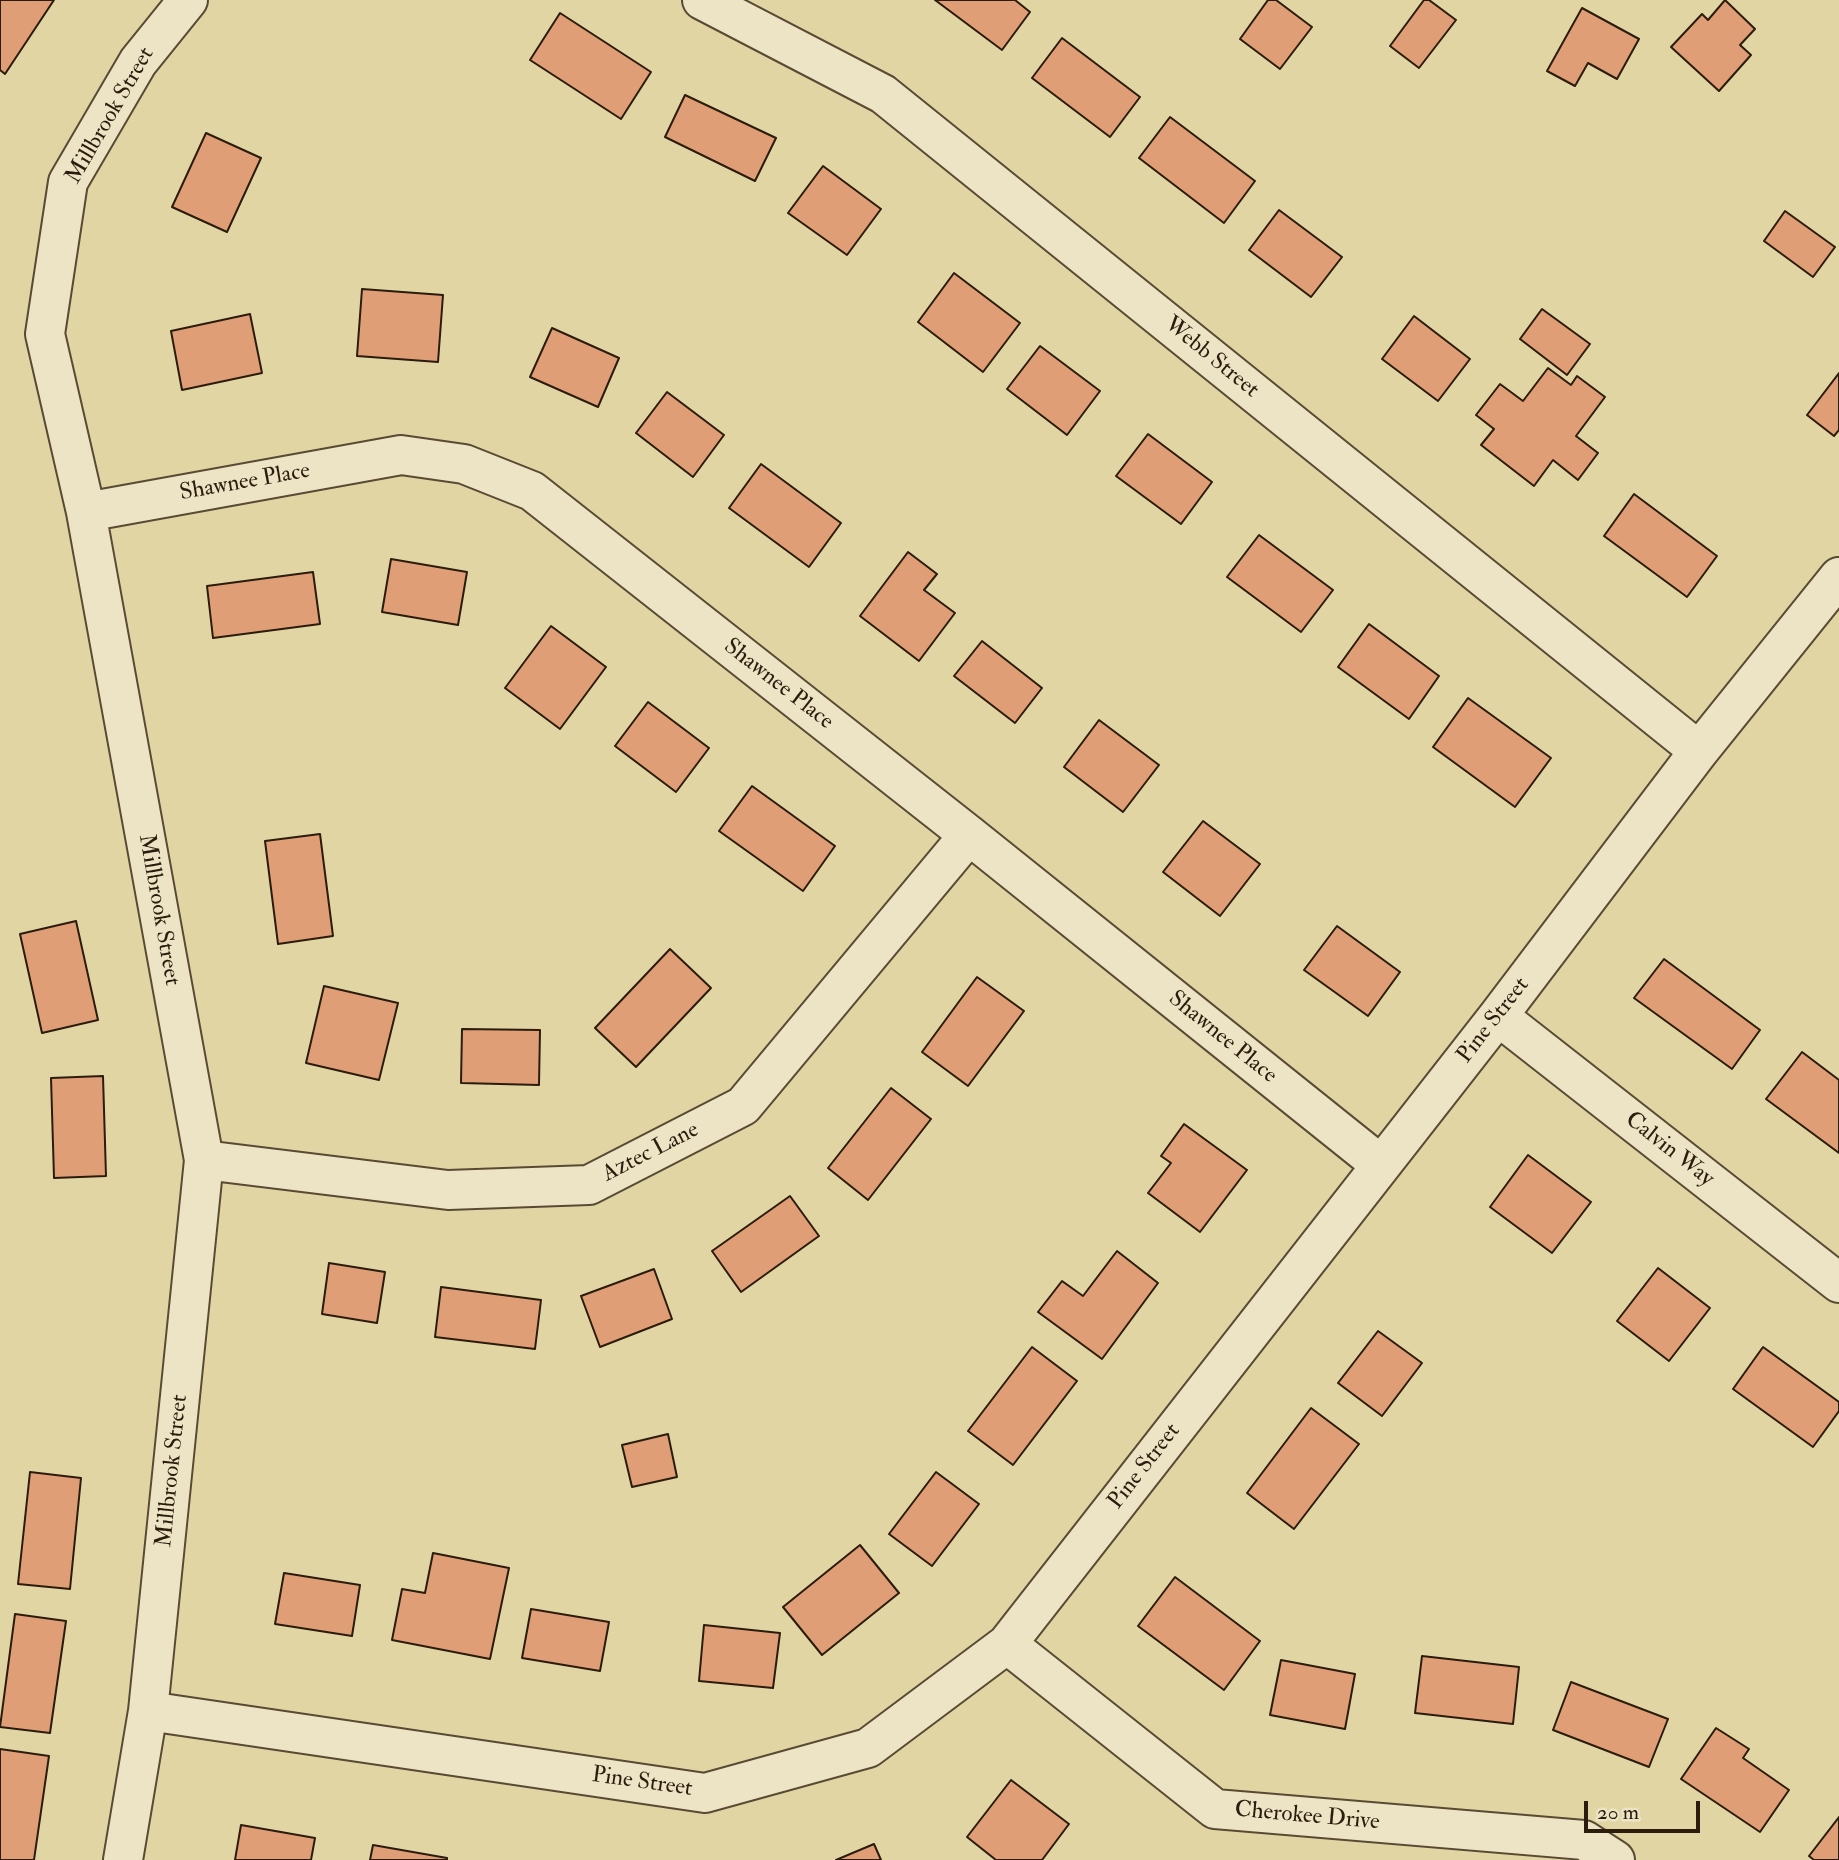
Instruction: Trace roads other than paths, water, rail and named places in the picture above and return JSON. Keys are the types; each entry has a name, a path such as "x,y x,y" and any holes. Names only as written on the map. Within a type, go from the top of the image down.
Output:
{"street":[{"name":"Millbrook Street","path":"123,1860 148,1711 204,1160 86,512 45,334 68,182 138,62 188,0"},
{"name":"Webb Street","path":"702,0 883,94 1699,751"},
{"name":"Shawnee Place","path":"86,512 401,454 464,464 531,491 969,835 1381,1165"},
{"name":"Pine Street","path":"148,1711 705,1793 868,1748 1007,1644 1498,1016 1699,751 1839,577"},
{"name":"Aztec Lane","path":"204,1160 448,1190 589,1185 743,1106 969,835"},
{"name":"Calvin Way","path":"1498,1016 1839,1283"},
{"name":"Cherokee Drive","path":"1007,1644 1215,1809 1584,1840 1615,1860"}]}
